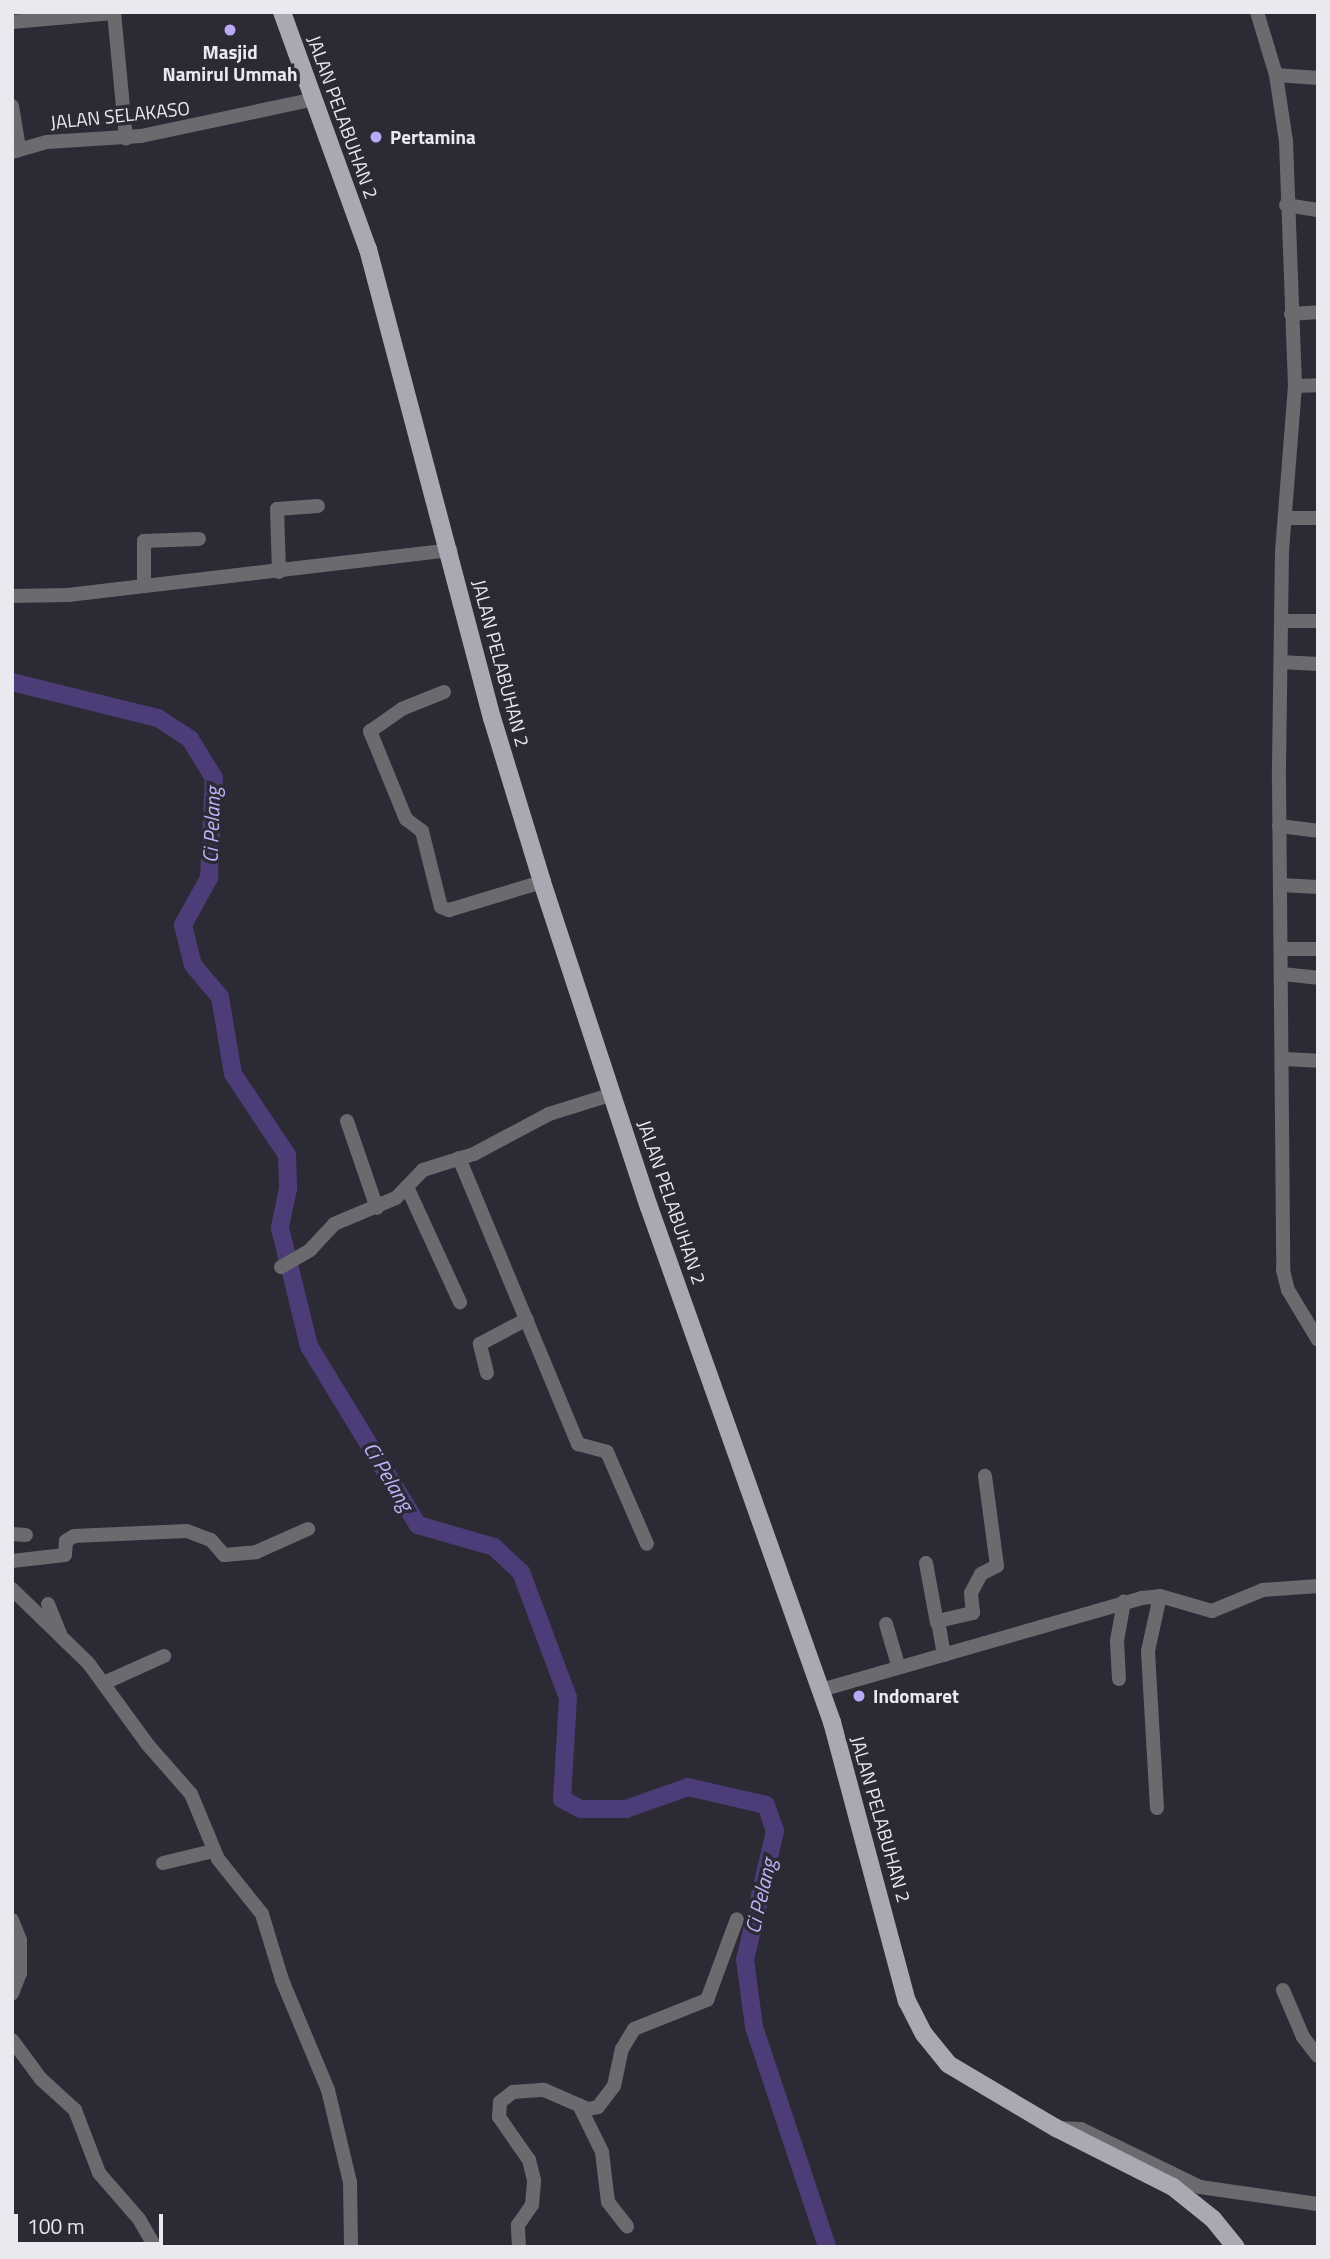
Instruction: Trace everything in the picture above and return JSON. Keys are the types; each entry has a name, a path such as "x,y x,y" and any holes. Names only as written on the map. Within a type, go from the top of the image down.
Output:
{"main road":[{"name":"JALAN PELABUHAN 2","path":"282,12 368,249 450,550 492,718 542,882 821,1690 905,1991 918,2025 948,2064 1056,2128 1179,2191 1213,2219 1236,2247"}],"street":[{"path":"1257,12 1276,75 1286,141 1286,205 1295,386 1285,518 1281,662 1279,826 1284,1059 1283,1276 1318,1338"},
{"path":"12,22 114,13 125,138"},
{"path":"1276,75 1318,78"},
{"name":"JALAN SELAKASO","path":"15,150 125,138 260,114 315,99"},
{"path":"12,106 15,150"},
{"path":"1286,205 1318,210"},
{"path":"1291,314 1318,312"},
{"path":"1295,386 1318,385"},
{"path":"279,572 276,509 318,506"},
{"path":"1285,518 1318,519"},
{"path":"145,584 144,541 199,539"},
{"path":"12,596 68,595 450,550"},
{"path":"1282,621 1318,621"},
{"path":"1281,662 1318,664"},
{"path":"444,692 402,709 370,732 406,819 422,831 441,907 449,910 542,882"},
{"path":"1279,826 1318,831"},
{"path":"1280,886 1318,887"},
{"path":"1281,949 1318,948"},
{"path":"1282,974 1318,978"},
{"path":"1284,1059 1318,1061"},
{"path":"281,1267 295,1260 334,1224 377,1208 424,1170 459,1158 538,1119 613,1094"},
{"path":"347,1121 377,1208"},
{"path":"459,1158 578,1444 607,1452 647,1545"},
{"path":"407,1186 460,1302"},
{"path":"487,1373 480,1344 527,1319"},
{"path":"937,1623 972,1613 971,1594 981,1574 997,1566 985,1476"},
{"path":"12,1560 65,1555 66,1541 74,1536 187,1531 211,1540 224,1555 256,1552 308,1529"},
{"path":"926,1563 944,1655"},
{"path":"821,1690 898,1665 944,1655 1124,1602 1160,1596 1212,1611 1263,1590 1318,1586"},
{"path":"12,1589 104,1683 148,1745 191,1794 213,1851 262,1914 282,1980 319,2061 348,2171 351,2247"},
{"path":"1157,1808 1148,1651 1160,1596"},
{"path":"1119,1679 1117,1641 1124,1602"},
{"path":"47,1604 62,1639"},
{"path":"886,1624 898,1665"},
{"path":"104,1683 164,1656"},
{"path":"163,1863 213,1851"},
{"path":"519,2247 518,2225 533,2201 534,2173 499,2117 500,2102 513,2092 544,2090 594,2109 609,2094 622,2049 634,2029 707,2000 737,1919"},
{"path":"12,1920 20,1951 20,1973 12,1994"},
{"path":"1283,1990 1303,2038 1318,2056"},
{"path":"12,2040 41,2079 75,2110 99,2173 139,2218 155,2247"},
{"path":"579,2105 602,2152 608,2202 627,2226"},
{"path":"1056,2128 1081,2129 1200,2187 1318,2204"}],"waterway":[{"name":"Ci Pelang","path":"12,682 158,718 190,739 214,778 209,878 183,925 193,965 220,997 233,1074 287,1155 288,1189 280,1228 309,1346 418,1525 494,1547 521,1572 568,1698 562,1799 581,1809 626,1809 688,1787 766,1805 775,1831 745,1960 754,2027 827,2247"}],"place":[{"name":"Masjid Namirul Ummah","path":"230,30"},
{"name":"Pertamina","path":"376,137"},
{"name":"Indomaret","path":"859,1696"}]}
